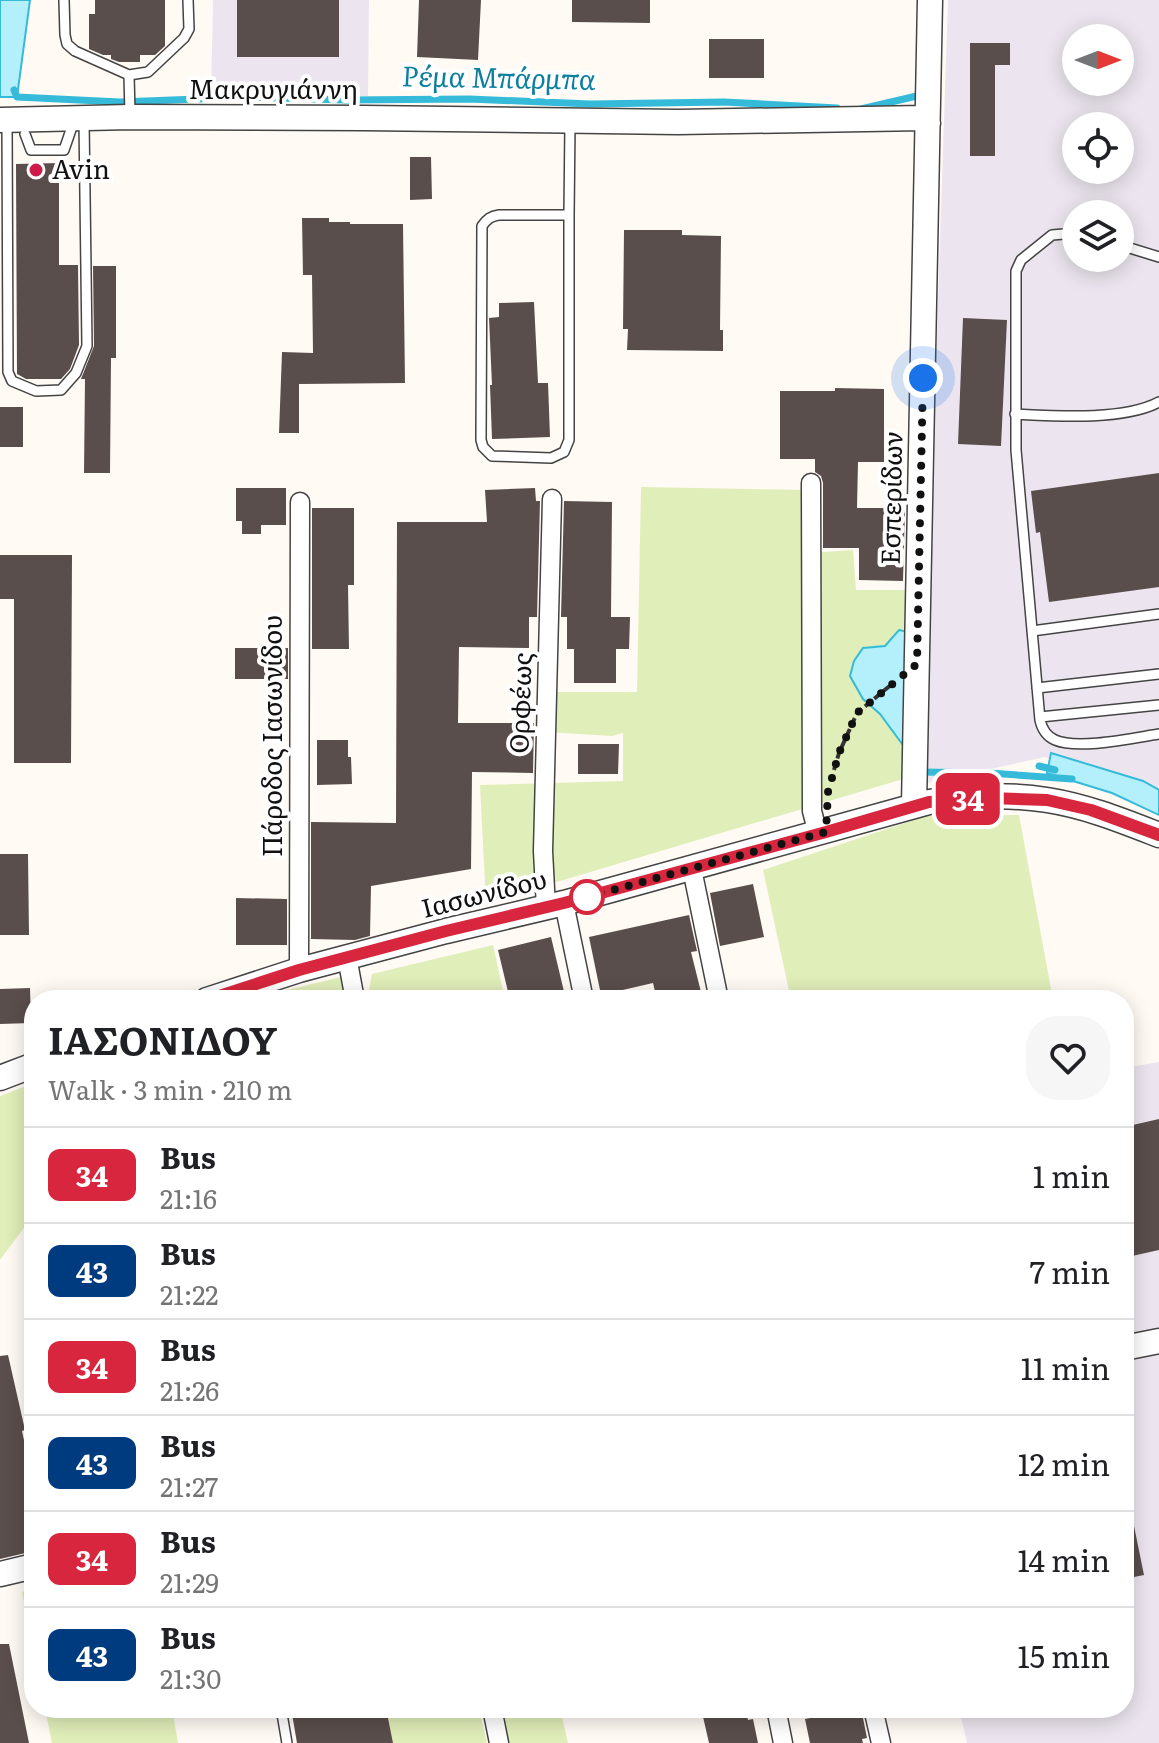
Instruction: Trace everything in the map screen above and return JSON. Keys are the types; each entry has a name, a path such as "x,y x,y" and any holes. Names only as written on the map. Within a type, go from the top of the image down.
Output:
{"street":[{"name":"Εσπερίδων","path":"914,805 930,0"},
{"name":"Μακρυγιάννη","path":"10,125 130,117 678,122 924,118 928,123"},
{"path":"811,483 812,811 818,834"},
{"name":"Ορφέως","path":"552,499 543,851 555,906 581,990"},
{"name":"Πάροδος Ιασωνίδου","path":"299,970 300,502"},
{"name":"Ιασωνίδου","path":"238,990 299,970 555,906 938,800 1047,800 1091,810 1159,835"},
{"path":"692,869 717,990"},
{"path":"347,957 353,990"},
{"path":"0,1078 24,1069"},
{"path":"1134,1346 1159,1341"},
{"path":"0,1574 24,1568"},
{"path":"494,1718 499,1743"},
{"path":"778,1718 783,1743"},
{"path":"875,1718 881,1743"}],"lane":[{"path":"64,0 67,44 129,75 148,72 184,38 189,29 188,0"},
{"path":"129,75 130,117"},
{"path":"10,125 8,372 12,381 36,391 61,390 76,373 87,346 79,118"},
{"path":"569,215 499,215 492,216 482,226 481,440 492,456 551,458 567,447 569,440 571,120"},
{"path":"1062,234 1052,235 1021,260 1016,271 1016,450 1040,717 1045,733 1063,742 1089,744 1159,734"},
{"path":"1134,249 1159,257"},
{"path":"1015,414 1071,417 1141,410 1159,402"},
{"path":"1032,631 1159,614"},
{"path":"1037,688 1159,674"},
{"path":"1040,717 1159,705"},
{"path":"283,1718 287,1743"}],"path":[{"path":"831,779 857,713 917,664"}],"shaded area":[{"path":"213,0 369,0 368,96 211,96"},
{"path":"948,0 1159,0 1159,804 1045,757 922,784"},
{"path":"1159,1062 1159,1743 967,1743 961,1718 1134,1718 1134,1066"}],"green space":[{"path":"641,487 811,490 809,553 853,550 856,590 905,590 903,779 486,903 480,785 623,781 623,733 612,736 546,732 547,692 637,692"},
{"path":"1019,815 1051,990 789,990 763,870 926,816"},
{"path":"493,945 503,990 369,990 372,974"},
{"path":"345,976 347,990 287,990"},
{"path":"24,1087 24,1228 0,1260 0,1096"},
{"path":"47,1718 174,1718 178,1743 52,1743"},
{"path":"388,1718 481,1718 487,1743 393,1743"},
{"path":"503,1718 562,1718 568,1743 508,1743"}],"water":[{"path":"0,0 30,0 17,97 0,97"},
{"path":"899,630 926,636 911,756 880,714 863,699 850,676 854,661 863,648 885,646"},
{"path":"1051,753 1143,781 1159,790 1159,815 1112,793 1047,773"}],"building":[{"path":"95,0 165,0 165,46 155,55 140,55 140,62 119,62 111,59 111,55 89,49 89,14 95,14"},
{"path":"237,0 339,0 339,57 237,57"},
{"path":"419,0 481,0 478,60 417,57"},
{"path":"572,0 650,0 650,23 572,22"},
{"path":"709,39 764,39 764,78 709,78"},
{"path":"970,43 1010,43 1010,65 995,65 995,156 970,156"},
{"path":"410,157 431,157 432,199 410,200"},
{"path":"59,163 59,265 78,265 79,345 70,369 61,379 26,379 17,374 16,164"},
{"path":"302,218 329,218 329,222 350,224 403,224 405,383 299,384 299,433 279,433 282,352 313,353 312,275 303,275"},
{"path":"624,230 682,230 682,235 721,236 720,330 723,330 723,351 627,350 628,329 623,329"},
{"path":"93,266 116,266 116,358 111,358 110,473 84,473 85,379 81,379 94,346"},
{"path":"534,302 538,383 548,383 550,437 492,439 489,318 499,317 499,303"},
{"path":"963,318 1007,320 1001,446 958,444"},
{"path":"835,388 884,389 884,462 858,462 857,508 905,508 903,581 859,580 859,548 823,548 823,483 821,476 815,472 815,459 780,459 780,391 835,391"},
{"path":"0,407 23,407 23,447 0,447"},
{"path":"1159,473 1159,587 1049,602 1031,491"},
{"path":"236,488 286,488 286,525 261,525 261,534 242,534 242,521 236,521"},
{"path":"535,488 536,501 540,501 537,617 529,617 529,648 459,647 458,723 534,723 533,773 472,772 471,869 371,886 370,936 355,940 311,939 311,822 396,823 397,522 487,522 485,490"},
{"path":"564,501 612,502 611,617 630,617 629,649 616,649 616,683 574,683 574,649 567,649 567,617 561,617"},
{"path":"312,508 354,508 354,585 348,585 349,649 312,649"},
{"path":"0,555 72,555 71,763 14,763 14,599 0,599"},
{"path":"235,648 288,648 288,679 235,679"},
{"path":"317,740 348,740 352,784 317,785"},
{"path":"578,744 619,744 618,774 578,774"},
{"path":"0,854 28,854 29,935 0,935"},
{"path":"753,884 764,937 720,946 710,893"},
{"path":"236,898 287,899 287,945 236,945"},
{"path":"689,915 697,951 691,952 700,990 655,990 653,983 623,990 600,990 589,937"},
{"path":"551,937 564,990 508,990 498,950"},
{"path":"30,988 24,990 24,1023 0,1024 0,989"},
{"path":"1159,1119 1159,1250 1134,1256 1134,1125"},
{"path":"8,1355 24,1426 24,1553 0,1559 0,1356"},
{"path":"1134,1526 1144,1575 1134,1577"},
{"path":"0,1644 9,1644 29,1743 0,1743"},
{"path":"293,1718 388,1718 393,1743 297,1743"},
{"path":"703,1718 753,1719 758,1743 709,1743"},
{"path":"863,1718 867,1738 862,1739 863,1743 810,1743 805,1719"}],"waterway":[{"name":"Ρέμα Μπάρμπα","path":"14,90 17,97 120,102 250,97 469,99 590,104 724,102 837,108"},
{"name":"Ρέμα Μπάρμπα","path":"861,109 921,95"},
{"path":"1039,766 1055,770"},
{"path":"921,772 1072,779"}],"bus line":[{"name":"34","path":"235,990 299,970 564,903 929,802 990,798 1047,800 1091,810 1159,835"}],"place":[{"name":"Avin","path":"36,170"}],"route":[{"path":"587,897 826,832 828,792 839,753 857,713 917,664 923,378"}]}
